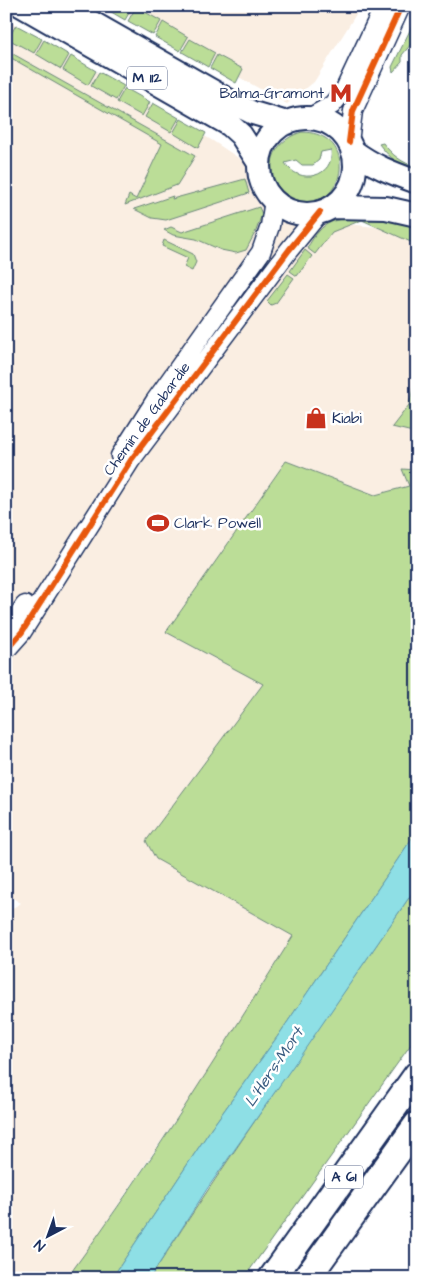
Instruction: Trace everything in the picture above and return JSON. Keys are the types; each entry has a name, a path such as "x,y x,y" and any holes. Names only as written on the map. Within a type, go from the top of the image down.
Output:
{"highway":[{"name":"A 61","path":"272,1278 417,1075"},
{"name":"A 61","path":"307,1278 417,1125"}],"main road":[{"name":"M 112","path":"22,6 230,126 240,134 259,163"},
{"name":"M 112","path":"63,6 237,105 253,113 287,123"},
{"path":"326,209 347,192 352,182 355,166 350,146 342,133 326,122 309,118 298,119 279,127 268,138 260,152 259,163 264,188 284,208 301,213 326,209 386,208 417,215"},
{"path":"350,146 379,168 417,182"}],"street":[{"path":"309,118 332,105 345,89 384,6"},
{"path":"350,146 353,111 401,6"},
{"name":"Chemin de Gabardie","path":"6,632 155,401 260,252 270,226 274,200"},
{"name":"Chemin de Gabardie","path":"6,650 22,632 131,460 262,286 326,209"}],"shaded area":[{"path":"111,6 361,6 314,82 287,104"},
{"path":"6,19 213,141 336,223 417,231 417,484 375,495 286,461 166,632 263,684 146,841 156,859 293,936 207,1073 67,1278 6,1278 6,1094 8,1091 6,1090 6,912 21,903 6,894"}],"green space":[{"path":"101,6 133,6 125,20"},
{"path":"136,7 161,21 153,35 128,21"},
{"path":"417,16 417,37 402,55 402,62 393,72 392,67"},
{"path":"163,22 188,37 180,51 155,37"},
{"path":"16,25 42,39 34,53 8,39"},
{"path":"190,39 215,53 208,67 182,52"},
{"path":"44,40 69,55 61,69 36,54"},
{"path":"6,50 195,156 177,185 125,205 129,195 136,199 162,144 6,55"},
{"path":"217,55 243,69 236,83 210,68"},
{"path":"71,56 96,71 88,85 63,70"},
{"path":"99,72 124,86 116,100 91,86"},
{"path":"125,88 150,102 142,116 117,102"},
{"path":"153,103 179,118 171,132 145,117"},
{"path":"181,119 206,133 198,148 173,133"},
{"path":"302,132 321,136 333,145 339,158 340,172 335,185 326,195 314,201 298,200 287,195 281,190 272,173 273,157 276,150 294,135","holes":["331,150 331,159 322,172 307,176 291,170 285,163 296,160 302,165 313,165 319,160 321,152"]},
{"path":"383,143 398,158 417,167 417,171 400,164 387,154 379,144"},
{"path":"245,179 249,193 166,220 152,218 134,209 173,196 172,199"},
{"path":"259,207 262,214 256,231 246,250 236,253 221,250 196,239 173,235 164,230 171,227 182,232"},
{"path":"377,217 417,226 417,252 413,243 362,220 332,232 315,254 307,248 317,233 331,222 346,218"},
{"path":"164,240 193,254 196,262 192,271 184,267 188,258 162,246"},
{"path":"305,250 312,256 297,276 290,271"},
{"path":"288,274 294,278 276,303 271,305 267,301"},
{"path":"417,372 417,433 392,427 409,405"},
{"path":"286,461 375,495 409,486 402,469 417,470 417,831 280,1033 213,1126 112,1278 67,1278 155,1152 293,936 156,859 146,841 263,684 166,632"},
{"path":"417,886 417,1036 244,1278 150,1278 249,1130"}],"water":[{"name":"L'Hers-Mort","path":"417,831 417,886 207,1189 150,1278 112,1278 213,1126 280,1033"}],"cycle path":[{"path":"349,142 353,111 401,6"},
{"path":"6,650 22,632 131,460 289,250 320,212"}],"place":[{"name":"Balma-Gramont","path":"341,93"},
{"name":"Kiabi","path":"316,418"},
{"name":"Clark Powell","path":"158,523"}]}
